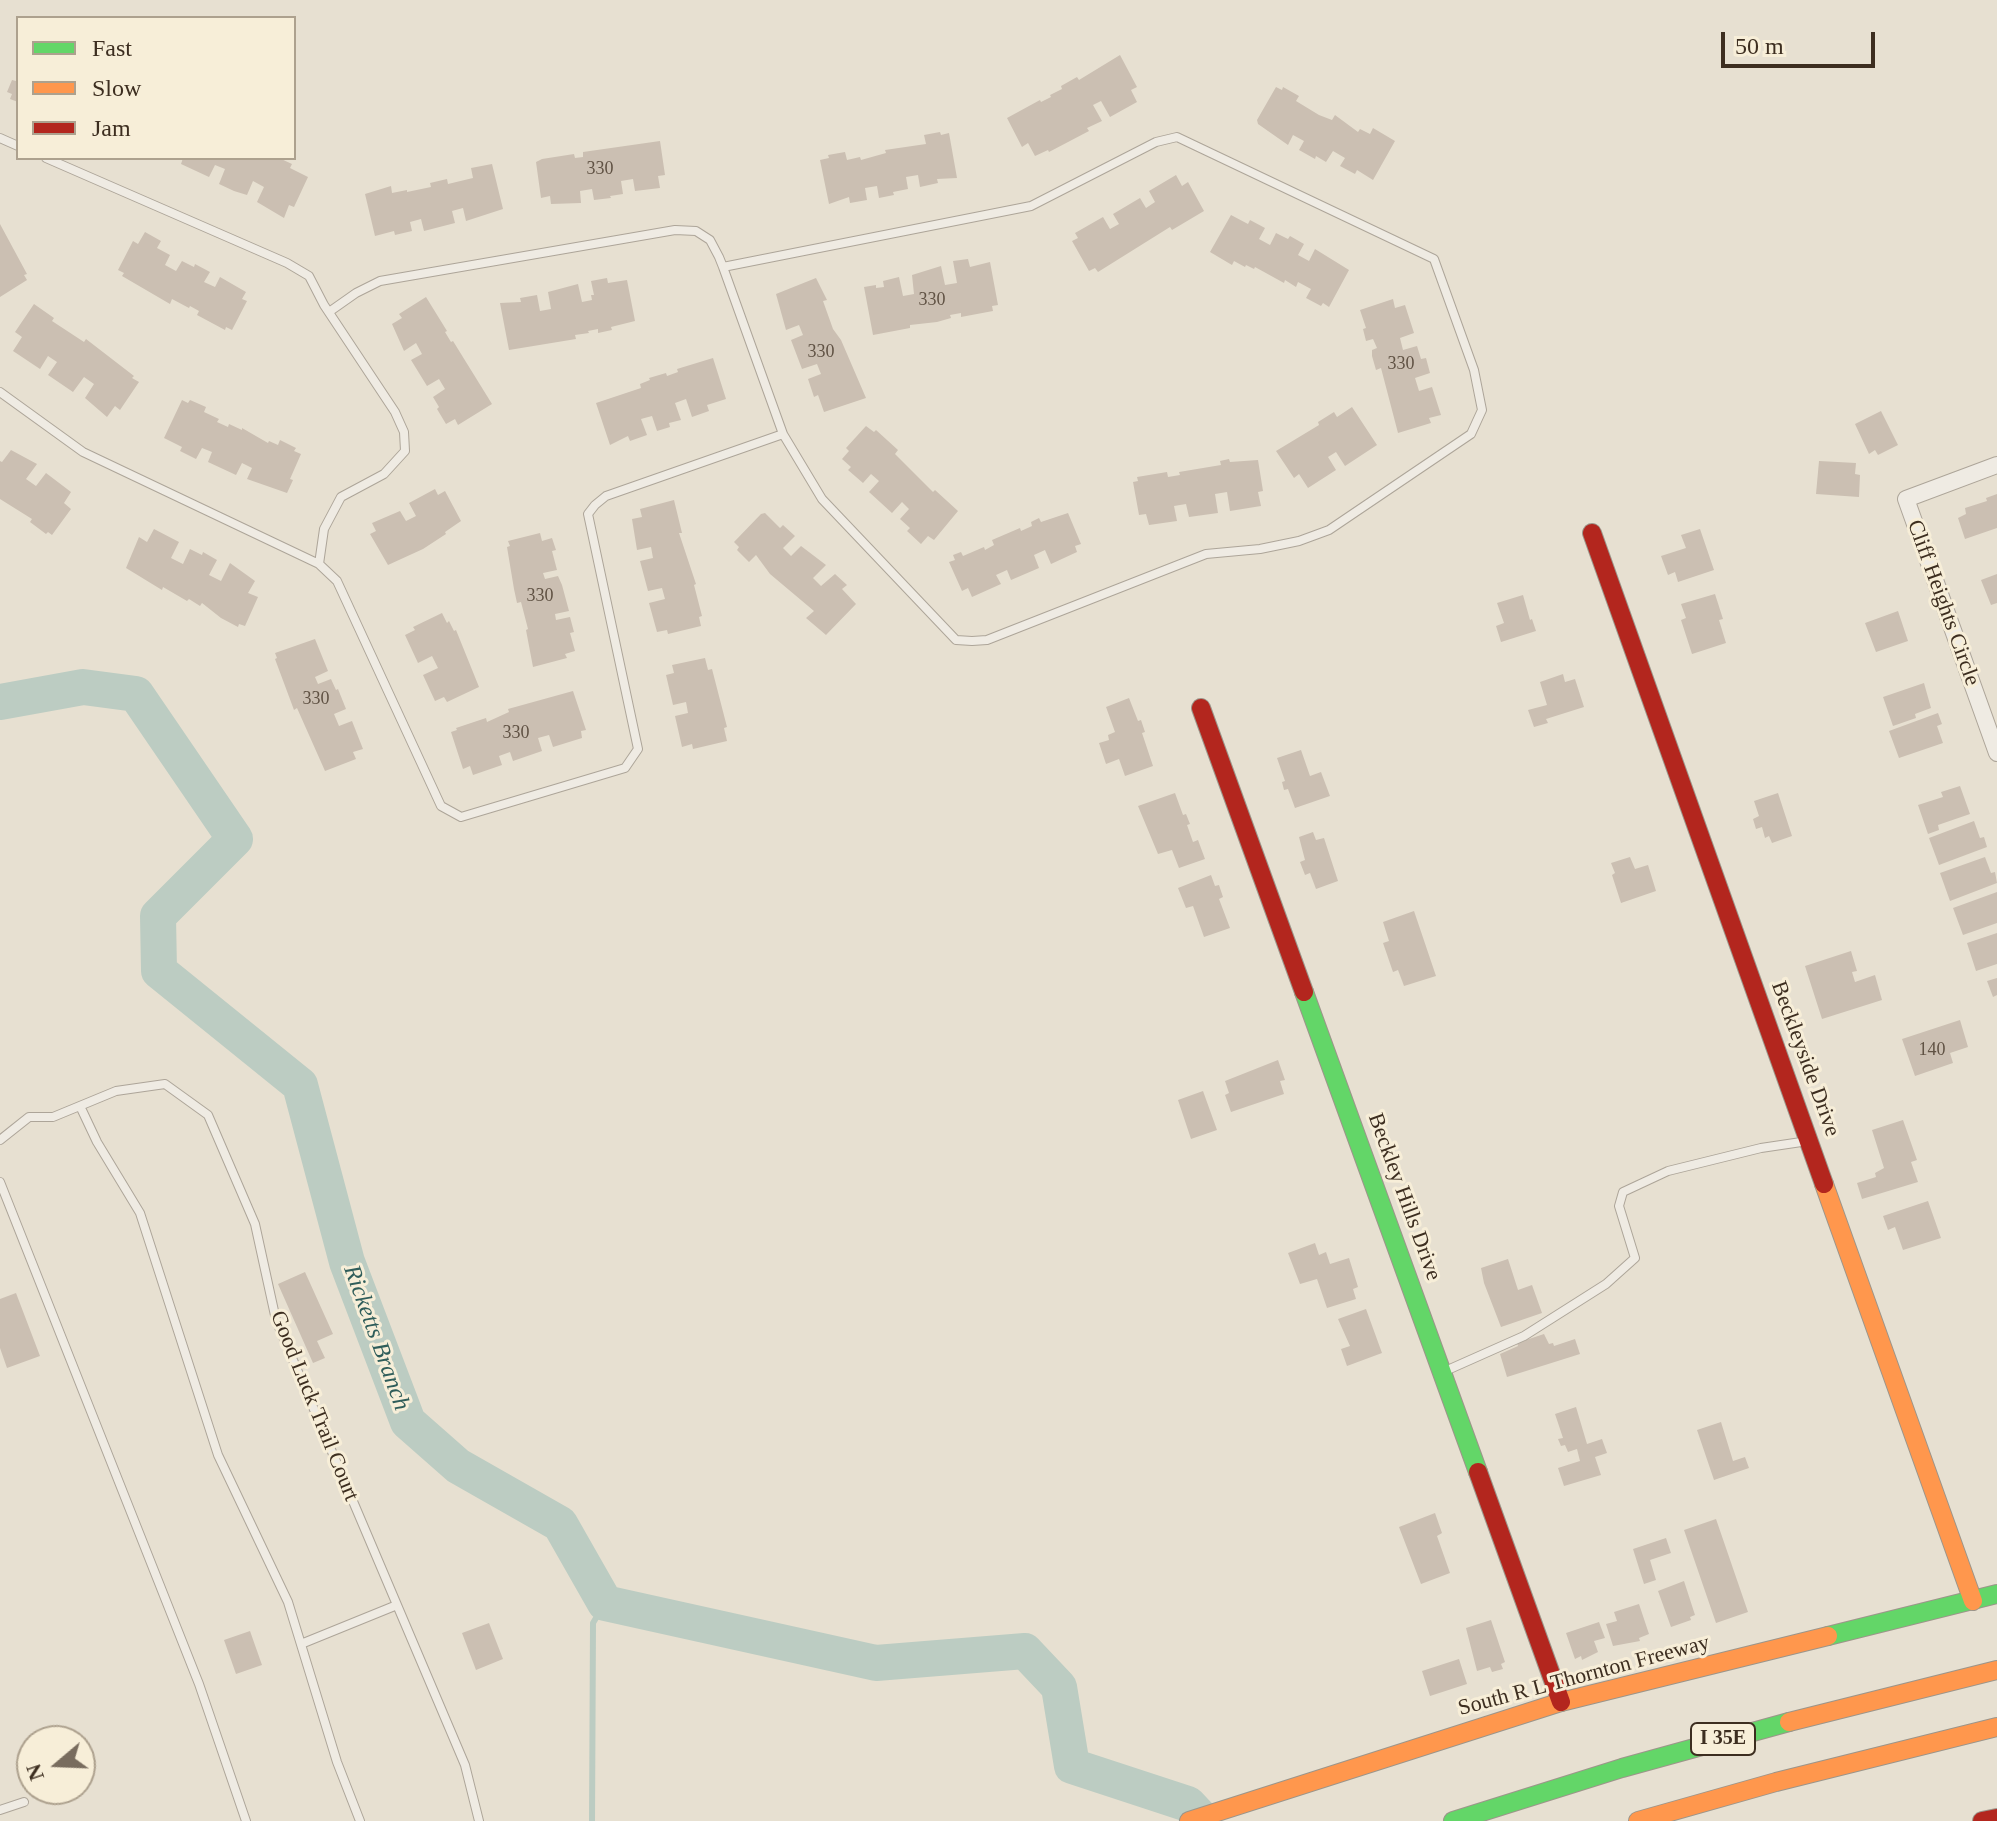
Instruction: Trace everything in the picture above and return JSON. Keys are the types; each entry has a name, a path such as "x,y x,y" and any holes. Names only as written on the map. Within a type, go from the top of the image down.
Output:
{"main road":[{"name":"Beckleyside Drive","path":"1592,533 1973,1601"},
{"name":"Beckley Hills Drive","path":"1201,708 1561,1702"},
{"name":"South R L Thornton Freeway","path":"1189,1821 1561,1702 1997,1594"},
{"name":"I 35E","path":"1453,1821 1622,1768 1761,1729 1997,1670"},
{"name":"I 35E","path":"1638,1821 1776,1782 1997,1727"},
{"path":"1982,1821 1997,1818"}],"street":[{"name":"Cliff Heights Circle","path":"1997,465 1906,499 1997,753"}],"lane":[{"path":"329,312 380,281 675,230 696,231 710,240 723,267 783,434 822,499 956,640 987,640 1206,554 1286,544 1329,530 1471,434 1482,410 1474,370 1434,259 1177,137 1156,142 1031,206 723,267"},
{"path":"51,160 287,263 309,276 395,412 404,432 405,451 384,474 341,497 324,529 319,564"},
{"path":"0,392 83,452 319,564 337,581 441,806 461,817 625,768 638,749 588,514 595,505 606,496 783,434"},
{"name":"Good Luck Trail Court","path":"0,1140 29,1117 53,1117 116,1091 165,1084 208,1115 255,1224 276,1320 465,1765 479,1821"},
{"path":"80,1106 97,1142 140,1213 218,1455 288,1602 337,1762 360,1821"},
{"path":"1442,1372 1524,1336 1606,1284 1635,1258 1619,1206 1623,1192 1668,1171 1761,1148 1809,1141"},
{"path":"0,1182 199,1684 246,1821"},
{"path":"301,1644 397,1605"}],"building":[{"path":"1120,55 1137,87 1131,90 1137,102 1110,117 1101,101 1093,105 1102,121 1049,152 1035,156 1028,143 1022,147 1007,118 1051,97 1062,89 1061,86 1077,77 1079,80"},
{"path":"12,80 16,81 16,101 10,99 12,94 7,92"},
{"path":"1276,87 1282,90 1283,87 1299,96 1296,101 1319,115 1332,120 1335,115 1358,132 1360,129 1370,134 1373,128 1395,141 1373,180 1357,170 1355,174 1340,166 1345,158 1333,151 1326,162 1316,156 1315,159 1299,150 1304,141 1293,135 1288,145 1258,124 1257,120"},
{"path":"940,132 941,135 949,133 957,178 937,179 938,183 920,187 918,175 906,177 908,189 893,192 894,195 879,198 877,186 865,188 867,200 850,203 849,197 829,204 820,160 845,152 847,160 860,157 861,160 886,153 885,150 926,144 924,135"},
{"path":"660,141 665,175 658,176 660,188 635,191 633,179 621,181 623,194 611,198 594,200 592,189 580,191 581,203 551,204 550,196 541,198 536,162 542,159 574,154 575,158 583,157 583,152"},
{"path":"182,160 283,160 292,164 290,168 308,177 294,207 289,205 284,218 257,202 264,187 253,181 247,195 219,184 225,169 215,165 209,177 181,164"},
{"path":"492,164 503,209 466,221 463,208 452,211 455,223 424,231 421,219 410,222 412,231 395,235 394,231 375,236 365,194 391,186 392,193 407,192 431,187 430,183 447,179 448,184 473,178 471,168"},
{"path":"1176,175 1182,186 1188,182 1204,211 1172,230 1170,227 1098,272 1095,268 1089,271 1072,241 1078,238 1075,233 1103,217 1110,229 1119,224 1113,214 1140,198 1146,208 1155,202 1149,191"},
{"path":"1231,215 1265,228 1259,239 1270,245 1276,233 1288,239 1290,236 1304,244 1298,255 1309,261 1315,249 1349,270 1329,307 1306,298 1311,289 1298,282 1296,287 1285,280 1284,283 1255,267 1245,267 1234,261 1232,265 1210,252"},
{"path":"0,224 27,274 24,275 27,280 0,297"},
{"path":"145,232 161,241 157,248 170,255 165,265 176,271 182,261 194,267 195,264 210,272 204,282 215,287 220,277 246,292 242,299 247,301 232,330 226,327 225,330 197,315 199,311 190,306 172,299 170,304 122,276 124,273 118,270 133,241 138,244"},
{"path":"968,259 970,267 990,262 998,305 992,306 993,311 961,317 961,313 950,315 951,318 937,322 910,325 910,328 873,335 864,287 884,287 883,281 899,277 903,296 914,294 912,275 941,266 945,285 957,283 953,261"},
{"path":"607,278 608,283 627,280 635,321 598,333 598,329 588,331 575,335 576,339 509,350 500,303 521,302 520,298 537,295 540,311 551,309 548,292 578,284 582,302 592,300 591,281"},
{"path":"816,278 827,300 823,301 833,329 841,340 866,398 824,412 818,395 814,397 808,379 821,374 817,364 802,369 791,340 803,335 799,325 786,330 776,294"},
{"path":"426,297 492,404 458,425 455,419 446,424 437,409 439,407 433,397 445,389 439,379 427,386 411,360 422,354 416,343 404,351 392,324 402,318 399,314"},
{"path":"1393,299 1395,308 1405,305 1414,333 1400,338 1403,350 1417,346 1421,359 1426,358 1430,373 1415,378 1419,391 1432,387 1441,415 1429,418 1431,423 1398,433 1381,368 1376,370 1372,356 1372,350 1377,348 1373,339 1366,341 1363,329 1366,328 1360,310"},
{"path":"34,304 54,318 52,321 84,342 86,339 139,382 120,410 115,406 107,417 85,398 94,384 84,377 73,392 48,375 57,362 48,356 40,369 13,351 22,337 15,332"},
{"path":"713,358 726,399 707,405 709,411 692,417 686,399 675,403 681,420 657,431 652,416 641,419 647,435 630,441 628,436 610,445 596,403 641,388 640,384 649,378 666,373 667,376 678,372 677,369"},
{"path":"182,400 206,407 204,412 228,427 229,424 242,428 268,443 278,445 280,440 296,448 294,451 301,454 287,493 247,479 252,468 242,463 236,475 208,462 212,452 202,448 196,459 164,438"},
{"path":"1352,407 1377,445 1345,466 1336,452 1328,457 1336,470 1308,488 1299,474 1294,478 1276,451 1319,425 1318,422 1334,412 1337,417"},
{"path":"1881,411 1898,445 1878,455 1875,450 1869,454 1855,424"},
{"path":"866,426 874,432 876,430 898,450 895,454 933,492 935,490 958,511 934,540 928,536 921,544 907,531 910,528 900,519 909,509 902,502 892,513 869,492 879,481 871,474 863,483 848,470 851,467 842,459 849,451 846,448"},
{"path":"11,450 37,464 26,479 36,486 46,473 71,492 64,503 71,509 52,535 46,534 30,522 32,519 0,499 0,461"},
{"path":"1229,459 1230,462 1258,460 1263,491 1258,492 1261,506 1230,511 1227,492 1215,494 1218,513 1189,517 1186,504 1174,506 1177,521 1149,525 1146,514 1139,515 1133,482 1138,481 1137,477 1167,472 1168,477 1180,475 1179,472 1221,465 1220,461"},
{"path":"1819,461 1856,463 1855,474 1860,475 1859,497 1816,494"},
{"path":"435,489 438,495 445,491 461,521 423,549 388,565 370,534 376,531 372,523 400,511 406,521 416,516 409,503"},
{"path":"1997,494 1997,528 1965,539 1958,518 1966,514 1965,508 1987,501 1986,498"},
{"path":"674,500 682,533 679,533 696,584 702,616 699,617 701,626 668,634 667,630 657,632 649,603 665,599 662,588 648,591 640,561 653,558 651,547 637,550 632,519 642,517 640,509"},
{"path":"765,513 780,528 783,525 795,536 783,548 791,556 801,546 826,565 813,578 821,586 835,574 847,585 842,589 856,604 826,635 806,618 814,611 770,574 756,555 749,562 737,550 739,547 734,542"},
{"path":"1068,513 1081,544 1075,546 1077,552 1051,564 1045,550 1034,555 1039,568 1011,580 1007,570 996,575 1001,584 972,597 968,588 962,591 949,562 955,560 953,555 961,552 963,556 984,547 985,550 994,545 992,540 1032,526 1031,522 1039,518 1041,522"},
{"path":"154,529 179,542 171,558 183,564 190,549 202,555 203,552 217,560 209,575 221,581 230,563 255,581 248,593 258,597 245,626 239,624 238,627 221,618 202,603 200,606 163,587 162,590 126,568 139,537 147,542"},
{"path":"1700,529 1714,570 1678,582 1675,572 1668,575 1661,556 1686,548 1681,535"},
{"path":"540,533 542,541 552,538 556,550 552,551 557,570 543,573 545,579 558,576 562,585 569,611 555,614 556,620 570,617 575,651 565,654 567,658 533,667 528,629 521,602 517,603 507,547 510,546 508,541"},
{"path":"1997,574 1997,603 1991,605 1981,580"},
{"path":"1715,594 1726,643 1692,654 1681,620 1686,618 1681,604"},
{"path":"1523,595 1536,631 1501,642 1496,626 1504,623 1497,603"},
{"path":"1898,611 1908,641 1876,652 1865,623"},
{"path":"442,613 447,623 449,621 456,630 479,687 447,702 444,697 435,701 423,675 438,668 432,656 418,663 405,635 415,630 413,627"},
{"path":"315,639 328,671 315,677 318,684 331,679 338,689 346,709 334,714 339,726 352,721 363,749 353,752 356,759 325,771 297,708 294,710 275,659 275,653"},
{"path":"705,658 708,670 712,669 727,727 724,728 727,741 693,749 692,744 682,747 675,716 688,713 686,702 673,705 666,675 674,673 672,665"},
{"path":"1563,674 1565,682 1575,679 1584,707 1546,719 1548,723 1534,727 1528,710 1547,705 1540,682"},
{"path":"1924,683 1931,708 1915,714 1916,718 1893,726 1883,697"},
{"path":"573,691 586,730 581,731 582,738 553,747 549,735 538,738 542,751 513,761 510,752 499,756 502,765 473,775 470,766 463,769 451,732 456,728 486,718 487,722 509,712 508,709"},
{"path":"1129,698 1138,721 1141,720 1153,766 1125,776 1119,759 1106,764 1099,743 1109,740 1108,735 1115,732 1106,707"},
{"path":"1938,713 1942,724 1937,726 1943,743 1899,758 1889,731"},
{"path":"1301,750 1310,776 1321,772 1330,796 1295,808 1288,789 1284,790 1282,782 1285,781 1277,758"},
{"path":"1960,786 1970,814 1938,825 1939,830 1928,834 1918,805 1943,797 1941,792"},
{"path":"1175,793 1190,824 1187,825 1193,842 1198,840 1205,859 1179,868 1172,850 1158,854 1138,806"},
{"path":"1778,793 1792,836 1772,843 1769,836 1765,838 1762,827 1756,829 1753,819 1759,816 1754,801"},
{"path":"1974,821 1987,847 1939,865 1929,838"},
{"path":"1313,832 1316,840 1324,838 1338,881 1316,889 1310,873 1305,875 1300,862 1305,860 1299,837"},
{"path":"1630,857 1635,869 1648,865 1656,891 1621,903 1611,863"},
{"path":"1985,857 1991,873 1995,872 1997,883 1950,901 1940,873"},
{"path":"1211,875 1215,886 1219,885 1223,897 1219,899 1230,928 1204,937 1193,906 1186,908 1178,888"},
{"path":"1997,892 1997,923 1963,935 1953,908"},
{"path":"1414,911 1436,976 1404,986 1398,970 1393,972 1383,943 1389,941 1383,922"},
{"path":"1997,933 1997,964 1976,971 1967,943"},
{"path":"1851,951 1857,971 1852,972 1855,982 1875,975 1882,1000 1822,1019 1805,966"},
{"path":"1997,978 1997,995 1993,997 1987,981"},
{"path":"1960,1020 1968,1047 1950,1053 1953,1063 1915,1076 1902,1039"},
{"path":"1278,1060 1285,1080 1280,1081 1284,1094 1231,1112 1225,1095 1229,1093 1225,1081"},
{"path":"1203,1091 1217,1130 1191,1139 1178,1100"},
{"path":"1903,1120 1917,1160 1911,1162 1918,1182 1862,1199 1857,1183 1876,1177 1875,1173 1884,1168 1872,1130"},
{"path":"1928,1201 1941,1238 1903,1250 1895,1227 1888,1230 1883,1216"},
{"path":"1315,1243 1319,1255 1326,1252 1330,1264 1349,1258 1358,1287 1353,1289 1356,1299 1327,1308 1317,1279 1300,1284 1288,1253"},
{"path":"1508,1259 1518,1290 1532,1285 1542,1313 1501,1327 1481,1268"},
{"path":"305,1272 333,1334 317,1341 325,1358 313,1363 278,1284"},
{"path":"16,1293 40,1356 7,1368 0,1348 0,1299"},
{"path":"1366,1309 1382,1353 1347,1366 1341,1349 1350,1346 1338,1319"},
{"path":"1544,1334 1549,1344 1553,1343 1554,1346 1575,1339 1580,1354 1507,1377 1500,1354 1518,1346 1517,1343"},
{"path":"1576,1407 1587,1444 1602,1439 1607,1453 1595,1457 1601,1475 1564,1486 1558,1468 1580,1461 1577,1449 1568,1452 1565,1445 1561,1446 1558,1439 1563,1438 1555,1414"},
{"path":"1721,1422 1733,1461 1745,1457 1749,1468 1714,1480 1697,1430"},
{"path":"1435,1513 1442,1533 1437,1536 1450,1573 1421,1584 1399,1527"},
{"path":"1716,1519 1748,1612 1716,1623 1684,1530"},
{"path":"1666,1538 1671,1553 1650,1560 1656,1580 1644,1584 1633,1549"},
{"path":"1684,1581 1695,1615 1690,1617 1691,1620 1671,1627 1658,1591"},
{"path":"1639,1604 1649,1634 1639,1638 1640,1641 1613,1646 1606,1624 1617,1621 1614,1612"},
{"path":"1491,1620 1505,1662 1501,1664 1503,1669 1492,1672 1490,1667 1477,1671 1466,1628"},
{"path":"1599,1622 1605,1638 1594,1641 1598,1652 1582,1660 1581,1656 1575,1659 1566,1633"},
{"path":"489,1623 503,1659 476,1670 462,1633"},
{"path":"250,1631 262,1665 236,1674 224,1640"},
{"path":"1459,1659 1467,1684 1430,1696 1422,1671"}],"waterway":[{"name":"Ricketts Branch","path":"0,702 83,687 136,694 235,839 158,916 159,971 300,1085 347,1262 408,1422 458,1466 560,1524 605,1603 876,1663 1025,1651 1059,1687 1072,1766 1188,1804 1204,1821"},
{"path":"592,1821 593,1623 605,1603"}],"traffic: fast":[{"path":"1304,992 1478,1472"},
{"path":"1828,1636 1997,1594"},
{"path":"1453,1821 1622,1768 1789,1722"}],"traffic: slow":[{"path":"1824,1184 1973,1601"},
{"path":"1189,1821 1561,1702 1828,1636"},
{"path":"1789,1722 1997,1670"},
{"path":"1638,1821 1776,1782 1997,1727"}],"traffic: jam":[{"path":"1592,533 1824,1184"},
{"path":"1201,708 1304,992"},
{"path":"1478,1472 1561,1702"},
{"path":"1982,1821 1997,1818"}]}
